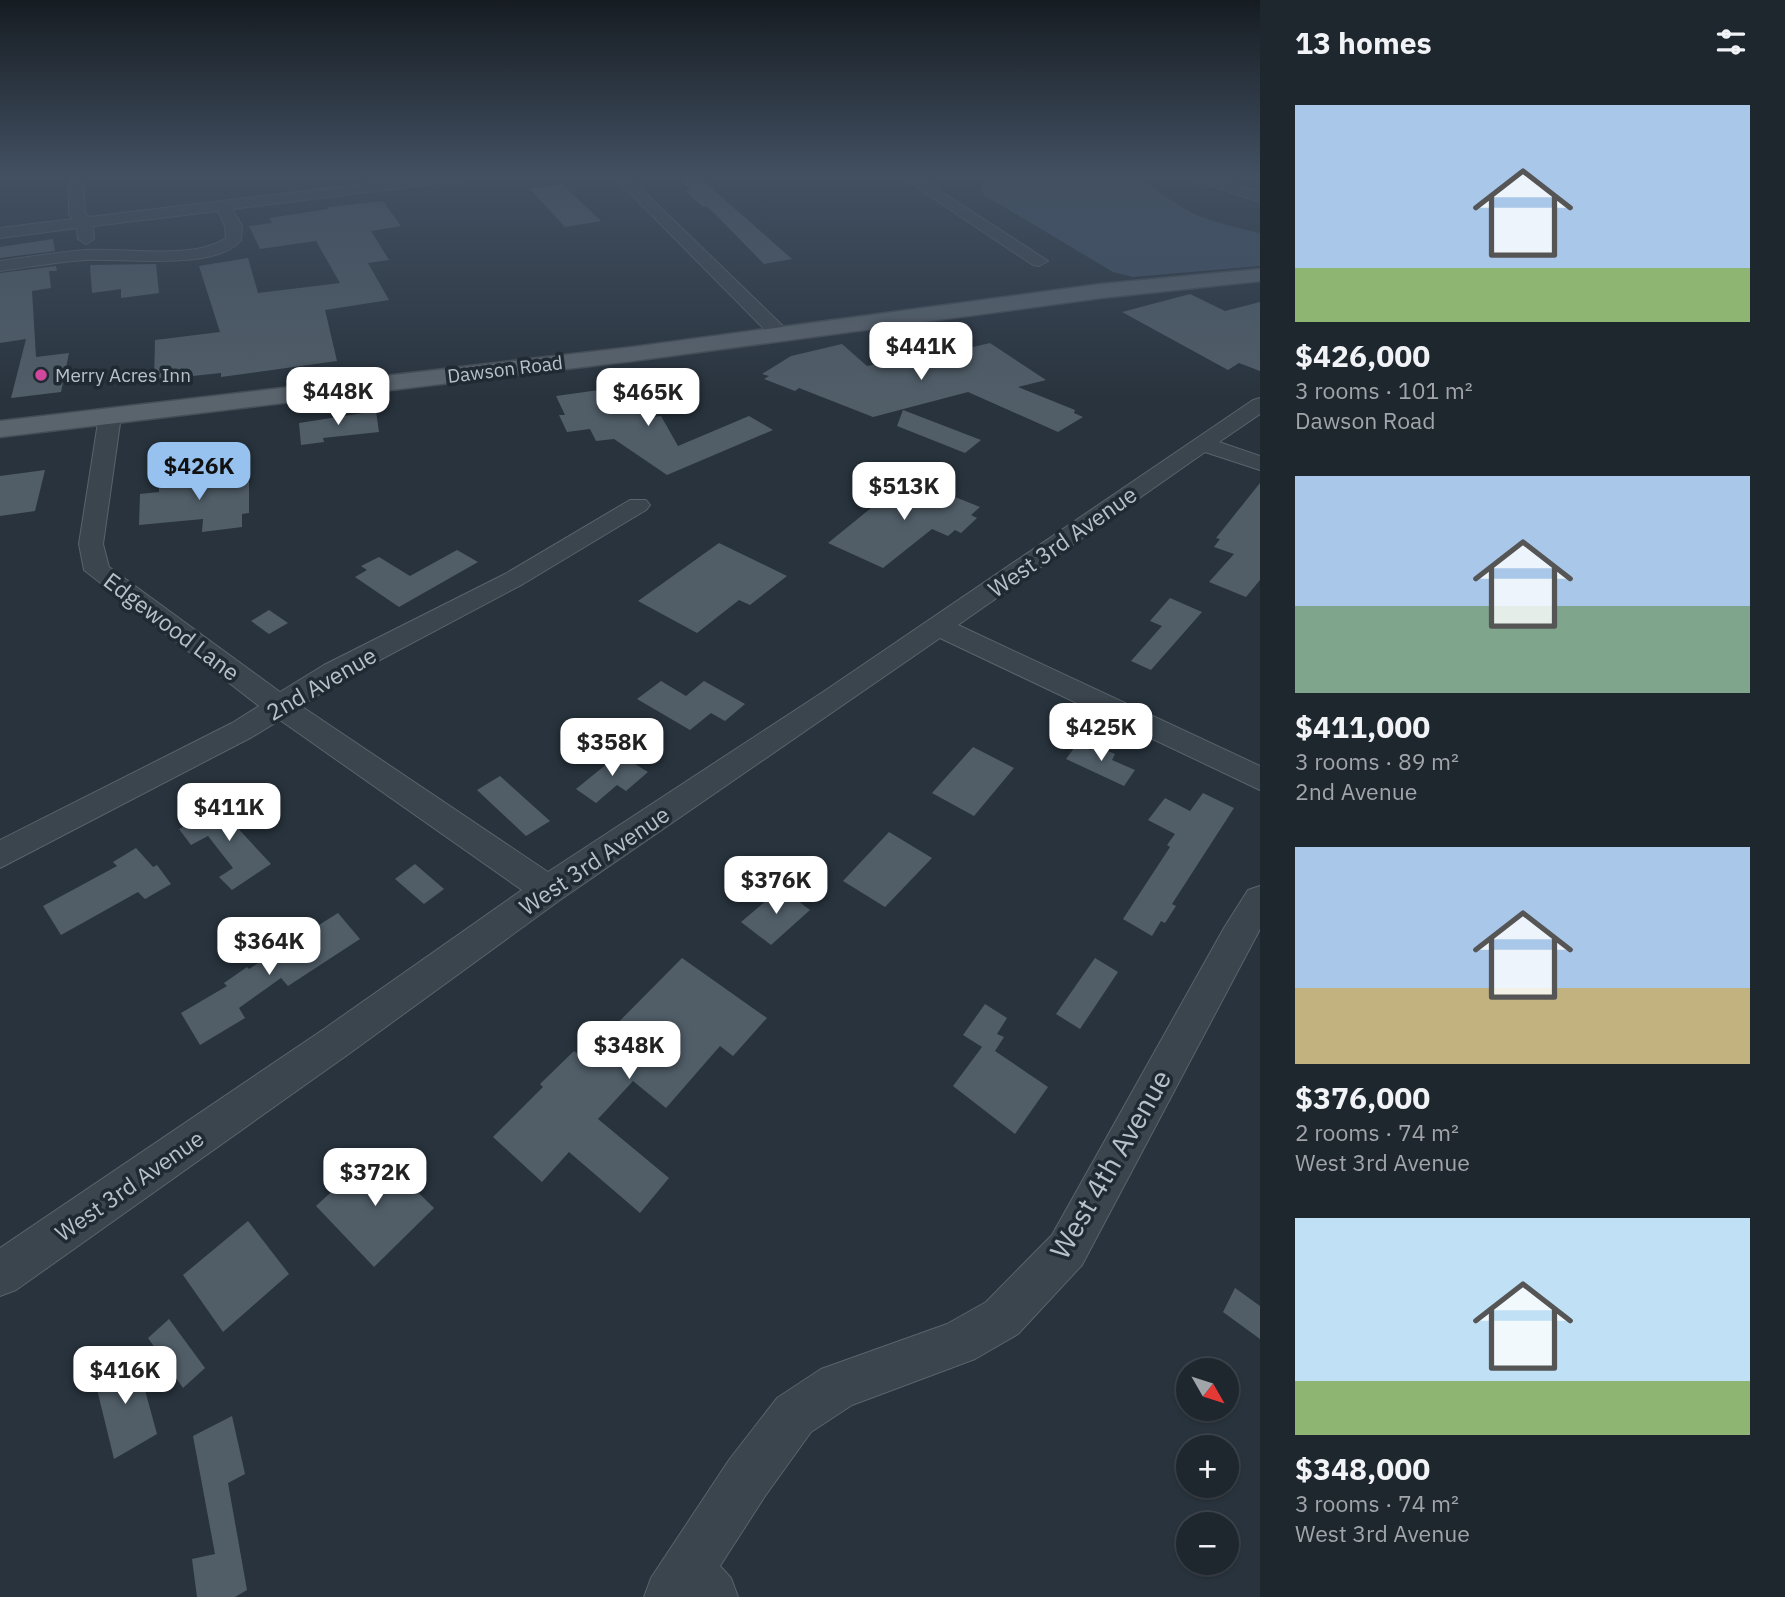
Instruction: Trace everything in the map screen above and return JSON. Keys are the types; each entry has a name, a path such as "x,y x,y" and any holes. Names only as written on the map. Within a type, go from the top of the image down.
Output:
{"main road":[{"name":"Dawson Road","path":"0,429 780,334 1101,291 1260,275"}],"street":[{"path":"0,266 87,254 184,254 205,251"},
{"path":"695,251 780,334"},
{"path":"1023,251 1039,261"},
{"name":"West 3rd Avenue","path":"0,1274 326,1049 548,890 1260,404"},
{"name":"Edgewood Lane","path":"110,416 92,544 97,570 280,707 548,890"},
{"path":"1203,444 1260,463"},
{"name":"2nd Avenue","path":"0,855 242,730 334,671 514,579 638,505"},
{"path":"937,626 1260,779"},
{"name":"West 4th Avenue","path":"690,1588 747,1478 794,1415 846,1382 960,1343 1002,1318 1067,1250 1236,938 1260,900"}],"water":[{"path":"1077,251 1260,251 1260,266 1133,277 1113,272"}],"building":[{"path":"0,251 55,251 0,258"},
{"path":"321,251 383,251 389,260 368,263 389,300 325,310 337,361 221,377 221,373 154,380 155,340 220,332 199,266 248,258 258,293 340,283"},
{"path":"751,251 782,251 792,259 764,264"},
{"path":"156,264 159,293 121,298 121,289 92,293 90,265"},
{"path":"56,266 57,271 49,271 51,288 32,291 36,357 69,353 61,392 11,398 26,339 0,343 0,273"},
{"path":"1190,294 1225,311 1260,302 1260,371 1239,363 1228,370 1122,312"},
{"path":"990,343 1046,380 1018,387 1075,410 1074,413 1083,417 1058,432 968,392 873,417 799,388 795,391 764,379 769,376 762,374 791,356 842,344 867,366 896,360 901,364"},
{"path":"635,385 653,417 661,416 678,446 749,416 773,430 667,475 614,439 596,441 590,429 567,432 559,415 565,415 556,396"},
{"path":"903,410 981,440 965,453 897,426"},
{"path":"376,411 379,432 323,438 324,442 301,445 299,423"},
{"path":"45,470 35,511 0,516 0,476"},
{"path":"216,470 215,479 249,475 249,513 242,514 242,527 202,532 203,519 139,525 140,494 159,492 159,486 191,482 192,473"},
{"path":"908,478 980,507 971,515 977,518 961,533 955,530 948,536 932,529 883,568 828,543"},
{"path":"1260,483 1260,580 1246,597 1209,582 1234,554 1214,547 1220,539 1216,538"},
{"path":"719,543 787,576 750,605 739,600 697,633 638,601"},
{"path":"457,550 478,562 399,607 355,577 367,570 361,566 379,557 410,576"},
{"path":"1170,598 1202,612 1151,670 1131,661 1162,626 1150,621"},
{"path":"269,610 288,623 269,634 251,621"},
{"path":"661,681 686,696 704,681 745,704 725,721 711,713 690,730 637,699"},
{"path":"1077,744 1091,750 1094,745 1115,754 1112,760 1135,770 1124,786 1066,759"},
{"path":"973,747 1014,768 974,816 932,793"},
{"path":"619,754 648,772 626,791 617,785 596,803 576,789"},
{"path":"500,776 550,821 526,836 477,790"},
{"path":"1203,793 1234,808 1172,904 1176,906 1165,923 1161,921 1152,936 1123,919 1170,847 1167,845 1175,834 1148,820 1165,798 1190,811"},
{"path":"237,800 249,815 233,823 271,864 232,890 219,877 233,868 208,836 191,845 179,829"},
{"path":"889,832 932,858 885,907 843,881"},
{"path":"136,848 153,867 157,865 171,884 145,899 138,892 61,935 43,906 117,866 113,862"},
{"path":"415,864 444,889 424,904 395,879"},
{"path":"781,888 810,910 771,945 741,922"},
{"path":"338,913 360,939 288,986 281,978 239,1008 245,1018 200,1045 181,1013 227,986 224,983 247,967 249,969"},
{"path":"682,958 767,1018 733,1056 720,1046 666,1108 633,1081 598,1119 669,1178 640,1213 569,1152 542,1182 493,1137 543,1087 540,1084 574,1051 583,1058"},
{"path":"1095,958 1118,972 1080,1029 1056,1014"},
{"path":"985,1004 1007,1018 997,1034 1004,1037 995,1051 1048,1087 1015,1134 953,1086 982,1047 963,1035"},
{"path":"376,1151 434,1208 374,1267 316,1206"},
{"path":"248,1221 289,1274 223,1332 183,1275"},
{"path":"1235,1288 1260,1306 1260,1339 1223,1312"},
{"path":"169,1319 205,1368 183,1388 148,1338"},
{"path":"135,1354 157,1434 114,1459 94,1377"},
{"path":"232,1416 245,1474 228,1483 247,1590 235,1597 197,1597 192,1559 215,1554 193,1436"}],"place":[{"name":"Merry Acres Inn","path":"41,375"}]}
